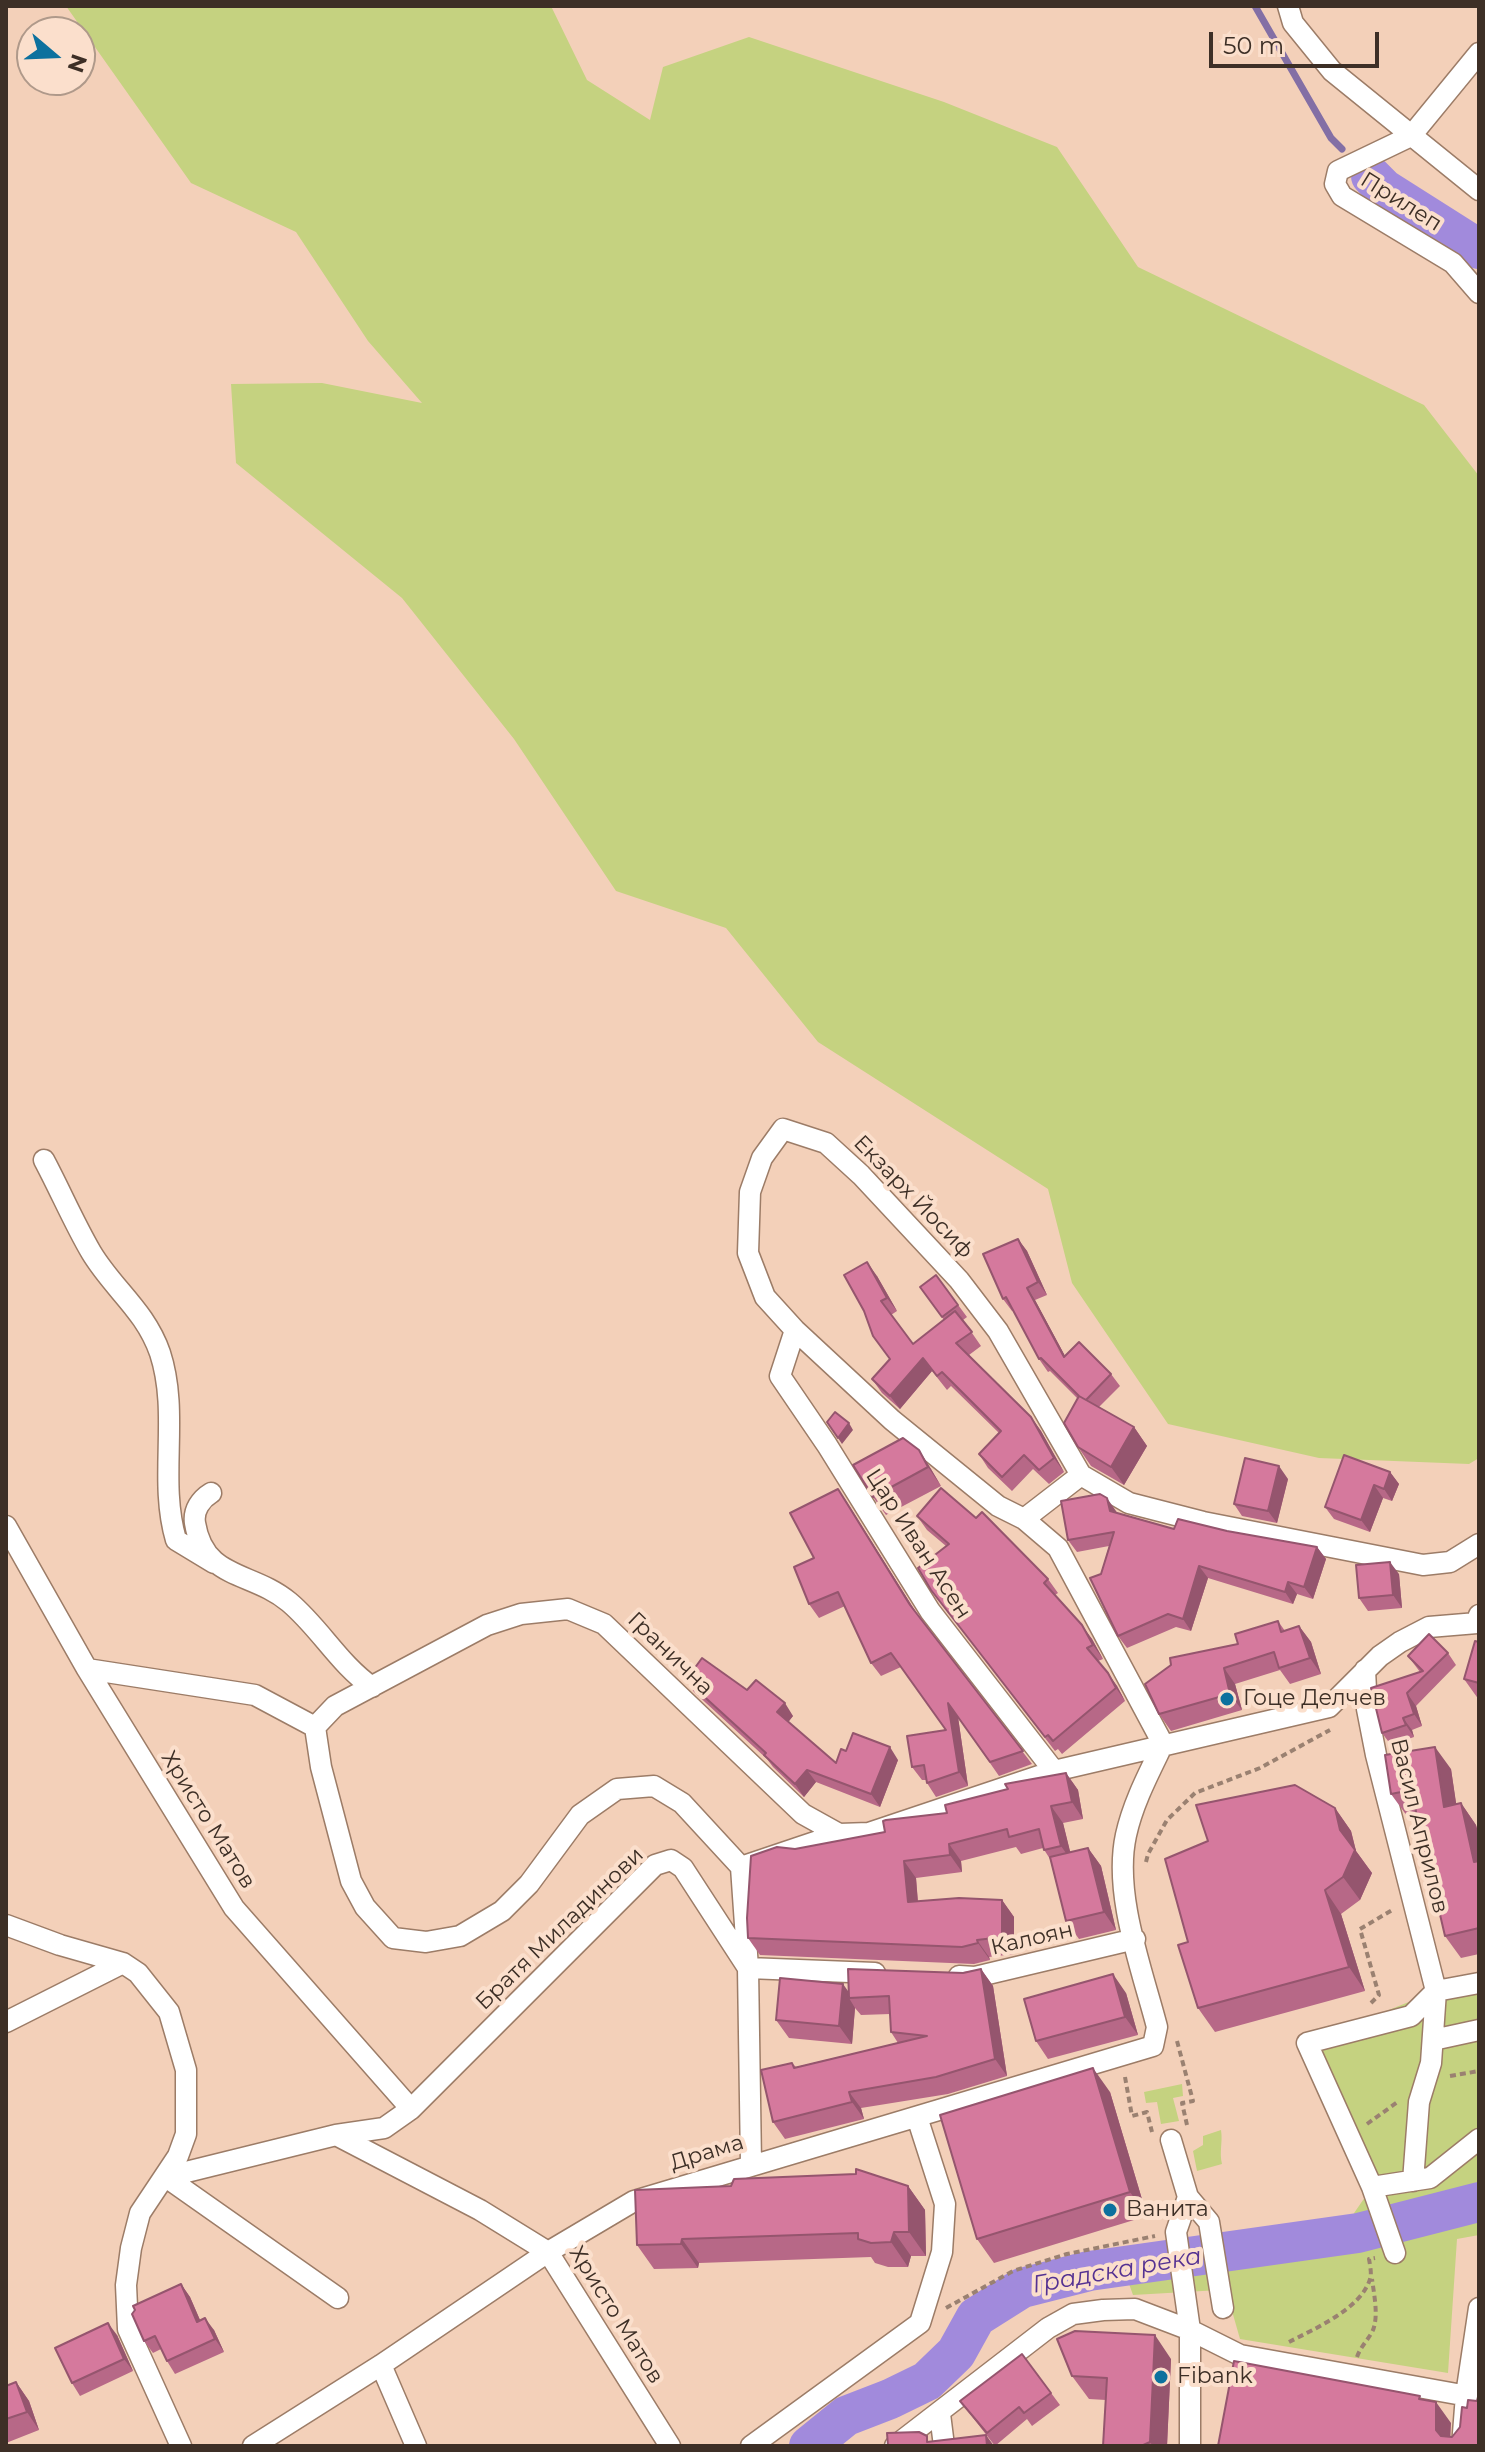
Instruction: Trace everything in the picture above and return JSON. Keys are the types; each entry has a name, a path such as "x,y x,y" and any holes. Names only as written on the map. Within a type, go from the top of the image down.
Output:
{"street":[{"path":"1288,6 1293,23 1332,71 1479,190"},
{"name":"Прилеп","path":"1479,53 1411,136 1338,171 1335,184 1342,196 1453,263 1479,293"},
{"name":"Екзарх Йосиф","path":"795,1330 765,1297 748,1253 750,1192 762,1158 783,1129 826,1143 861,1175 959,1280 998,1331 1081,1475 1129,1503 1203,1522 1423,1565 1450,1562 1479,1544"},
{"path":"44,1160 92,1253 143,1316 159,1352 168,1386 170,1519 176,1540 214,1563 274,1590 292,1604 353,1673 372,1687"},
{"path":"795,1330 892,1420 998,1506 1024,1519 1058,1548 1163,1744"},
{"name":"Цар Иван Асен","path":"795,1330 780,1376 827,1445 930,1611 1054,1771"},
{"path":"1024,1519 1081,1475"},
{"path":"211,1493 201,1499 194,1518 199,1545 214,1563"},
{"name":"Христо Матов","path":"6,1526 87,1669 234,1908 411,2109"},
{"name":"Гранична","path":"315,1727 335,1706 487,1625 521,1614 568,1609 604,1624 803,1814 839,1834"},
{"path":"741,1867 839,1834 869,1833 1054,1771 1329,1707 1390,1649 1429,1627 1478,1620"},
{"path":"87,1669 255,1695 315,1727 321,1767 351,1881 365,1907 393,1938 426,1942 460,1936 502,1911 529,1884 580,1815 617,1789 654,1786 682,1803 741,1867 748,1968 751,2164"},
{"name":"Васил Априлов","path":"1365,1670 1367,1709 1376,1755 1436,1991 1431,2063 1419,2102 1413,2181"},
{"path":"1129,2054 1153,2046 1157,2027 1135,1939 1123,1871 1126,1835 1138,1799 1163,1744"},
{"name":"Братя Миладинови","path":"166,2177 336,2135 384,2128 411,2109 655,1865 671,1860 683,1868 748,1968"},
{"path":"6,1925 123,1963 138,1973 169,2012 186,2070 186,2134 166,2177 140,2213 126,2285 128,2329 181,2446"},
{"name":"Калоян","path":"945,1976 975,1977 1135,1939"},
{"path":"6,2022 123,1963"},
{"path":"748,1968 900,1974"},
{"path":"1395,2253 1372,2187 1307,2043 1411,2016 1436,1991 1479,1983"},
{"path":"1433,2040 1479,2030"},
{"name":"Драма","path":"253,2446 381,2365 548,2252 634,2201 1129,2054"},
{"path":"751,2446 920,2323 942,2252 945,2204 917,2117"},
{"name":"Христо Матов","path":"336,2135 480,2210 548,2252 670,2446"},
{"path":"1372,2187 1430,2178 1479,2139"},
{"path":"1171,2140 1188,2197 1209,2222 1221,2299"},
{"path":"166,2177 338,2298"},
{"path":"1188,2197 1176,2232 1190,2330 1190,2446"},
{"path":"1462,2446 1472,2396 1479,2308"},
{"path":"895,2446 1048,2328 1073,2314 1135,2309 1190,2330 1240,2355 1472,2396"},
{"path":"381,2365 416,2446"},
{"path":"940,2414 944,2446"}],"path":[{"path":"1145,1866 1148,1854 1167,1820 1195,1793 1260,1768 1331,1729"},
{"path":"1356,2030 1359,2008 1370,2004 1379,1995 1360,1929 1395,1909 1409,1880"},
{"path":"1129,2054 1132,2116 1147,2112 1155,2142 1189,2137 1182,2103 1193,2101 1174,2030"},
{"path":"920,2323 1013,2271 1067,2254 1176,2232"},
{"path":"1356,2359 1361,2344 1374,2330 1375,2301 1369,2259 1395,2253"},
{"path":"1280,2347 1338,2316 1359,2296 1371,2278"}],"green space":[{"path":"66,6 551,6 587,80 650,120 663,67 749,37 944,102 1057,147 1138,267 1424,405 1479,476 1479,1458 1469,1464 1319,1458 1168,1424 1072,1283 1048,1189 818,1042 726,928 616,891 514,739 402,598 236,463 231,384 322,383 422,403 368,341 296,232 191,183 96,48 96,16 73,16"},
{"path":"1479,1983 1479,2235 1457,2239 1448,2373 1240,2339 1230,2304 1220,2290 1133,2295 1118,2253 1142,2248 1231,2241 1352,2216 1372,2187 1307,2043 1436,1991"},
{"path":"1182,2084 1183,2096 1173,2098 1179,2121 1161,2124 1157,2102 1146,2103 1144,2092"},
{"path":"1221,2130 1222,2164 1197,2171 1193,2151 1203,2145 1203,2136"}],"building":[{"path":"1018,1239 1038,1282 1027,1288 1064,1357 1079,1342 1111,1374 1086,1400 1039,1359 1006,1297 1003,1299 983,1254"},
{"path":"867,1262 887,1298 881,1301 913,1344 955,1311 972,1332 956,1343 1031,1417 1054,1458 1039,1470 1024,1455 1002,1477 979,1454 1001,1431 942,1372 937,1376 923,1358 890,1396 872,1379 890,1359 873,1336 864,1311 844,1275"},
{"path":"936,1275 958,1305 942,1317 920,1287"},
{"path":"1079,1396 1134,1427 1111,1467 1078,1447 1064,1423"},
{"path":"835,1412 849,1423 838,1438 827,1422"},
{"path":"903,1438 919,1450 928,1467 873,1497 853,1465"},
{"path":"1344,1455 1390,1472 1384,1489 1374,1485 1361,1520 1325,1507"},
{"path":"1245,1458 1279,1466 1268,1511 1234,1504"},
{"path":"941,1488 976,1518 982,1512 1048,1579 1044,1583 1082,1625 1093,1645 1087,1648 1116,1688 1053,1741 1048,1735 1045,1737 931,1590 918,1568 949,1544 917,1516"},
{"path":"838,1489 910,1605 1023,1751 990,1762 948,1703 959,1772 927,1783 924,1765 912,1767 907,1736 946,1730 891,1653 871,1663 838,1592 809,1604 794,1567 814,1558 790,1513"},
{"path":"1100,1494 1107,1498 1110,1511 1174,1529 1178,1519 1317,1547 1304,1587 1288,1582 1285,1592 1199,1566 1183,1619 1168,1614 1118,1636 1090,1578 1101,1574 1114,1532 1068,1540 1061,1501"},
{"path":"1390,1562 1393,1595 1359,1598 1356,1565"},
{"path":"1278,1621 1281,1632 1299,1626 1310,1658 1279,1668 1274,1652 1224,1668 1230,1694 1159,1714 1145,1684 1171,1665 1170,1658 1238,1644 1235,1634"},
{"path":"1429,1634 1448,1653 1407,1693 1414,1714 1403,1718 1406,1725 1382,1733 1371,1688 1423,1671 1408,1656"},
{"path":"1475,1641 1479,1642 1479,1683 1464,1679"},
{"path":"702,1658 747,1690 756,1680 785,1703 777,1712 836,1763 841,1749 846,1751 853,1733 890,1747 871,1794 807,1770 795,1784 764,1755 766,1753 686,1680"},
{"path":"1435,1747 1444,1807 1461,1803 1474,1862 1479,1861 1479,1928 1445,1936 1411,1790 1391,1794 1385,1755"},
{"path":"1066,1773 1072,1802 1051,1806 1061,1846 1044,1850 1039,1829 1009,1837 1007,1829 949,1844 950,1855 904,1861 908,1902 959,1898 1002,1900 1002,1937 977,1940 978,1943 962,1947 748,1938 751,1856 777,1847 795,1849 885,1832 883,1821 886,1820 947,1813 945,1805 1008,1789 1005,1784"},
{"path":"1295,1785 1335,1808 1340,1830 1355,1850 1343,1877 1325,1890 1349,1967 1198,2008 1178,1945 1188,1942 1165,1859 1208,1841 1196,1805"},
{"path":"1088,1848 1104,1912 1066,1921 1050,1857"},
{"path":"848,1969 963,1973 981,1969 995,2059 936,2077 849,2092 852,2102 773,2122 761,2070 792,2063 794,2068 927,2036 891,2032 889,1996 849,1998"},
{"path":"1113,1974 1125,2017 1036,2041 1024,1999"},
{"path":"780,1978 843,1984 839,2026 776,2020"},
{"path":"1093,2068 1130,2192 977,2239 940,2115"},
{"path":"856,2169 908,2186 909,2232 894,2232 891,2242 871,2243 858,2239 858,2233 682,2239 681,2244 637,2245 635,2190 731,2186 734,2179 856,2174"},
{"path":"181,2284 197,2322 205,2318 215,2339 167,2361 155,2336 144,2341 132,2314 135,2310 133,2306"},
{"path":"108,2323 124,2359 72,2383 55,2348"},
{"path":"1075,2331 1155,2335 1150,2442 1141,2446 1103,2446 1107,2378 1072,2376 1057,2339"},
{"path":"1022,2354 1051,2393 1024,2413 1019,2407 987,2433 960,2401"},
{"path":"1234,2361 1420,2396 1419,2399 1436,2402 1436,2430 1441,2436 1452,2437 1460,2427 1462,2407 1467,2408 1468,2400 1477,2401 1479,2393 1479,2446 1218,2446"},
{"path":"16,2382 27,2412 6,2419 6,2386"},
{"path":"919,2432 927,2436 927,2442 986,2435 987,2446 888,2446 887,2433"}],"waterway":[{"path":"1255,6 1331,138 1342,149"},
{"path":"1371,176 1384,189 1479,249"},
{"name":"Градска река","path":"809,2446 846,2416 927,2381 956,2353 976,2317 1022,2288 1089,2271 1358,2233 1479,2202"}],"place":[{"name":"Гоце Делчев","path":"1227,1699"},
{"name":"Ванита","path":"1110,2210"},
{"name":"Fibank","path":"1161,2377"}]}
